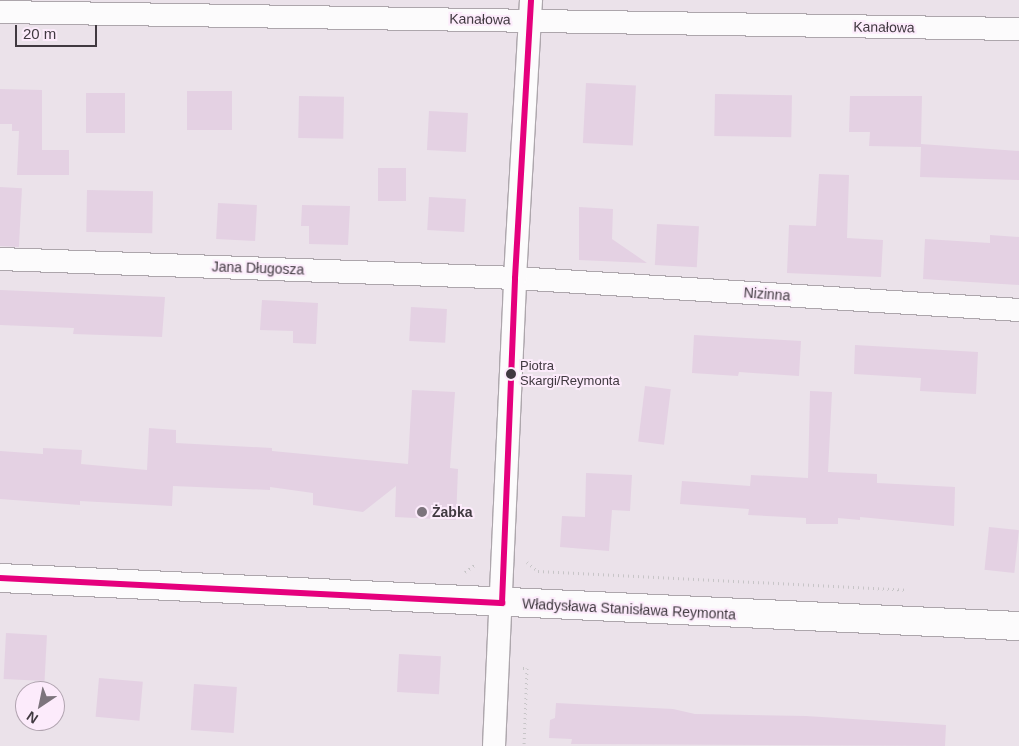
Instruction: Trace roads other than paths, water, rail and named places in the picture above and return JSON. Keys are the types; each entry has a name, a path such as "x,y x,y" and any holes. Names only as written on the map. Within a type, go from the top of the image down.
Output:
{"main road":[{"name":"Władysława Stanisława Reymonta","path":"0,578 1019,626"}],"street":[{"name":"Kanałowa","path":"0,12 531,10 1019,29"},
{"path":"494,746 502,603 515,278 531,10"},
{"name":"Jana Długosza","path":"0,259 515,278"},
{"name":"Nizinna","path":"515,278 1019,310"}],"place":[{"name":"Piotra Skargi/Reymonta","path":"511,374"},
{"name":"Żabka","path":"422,512"}]}
